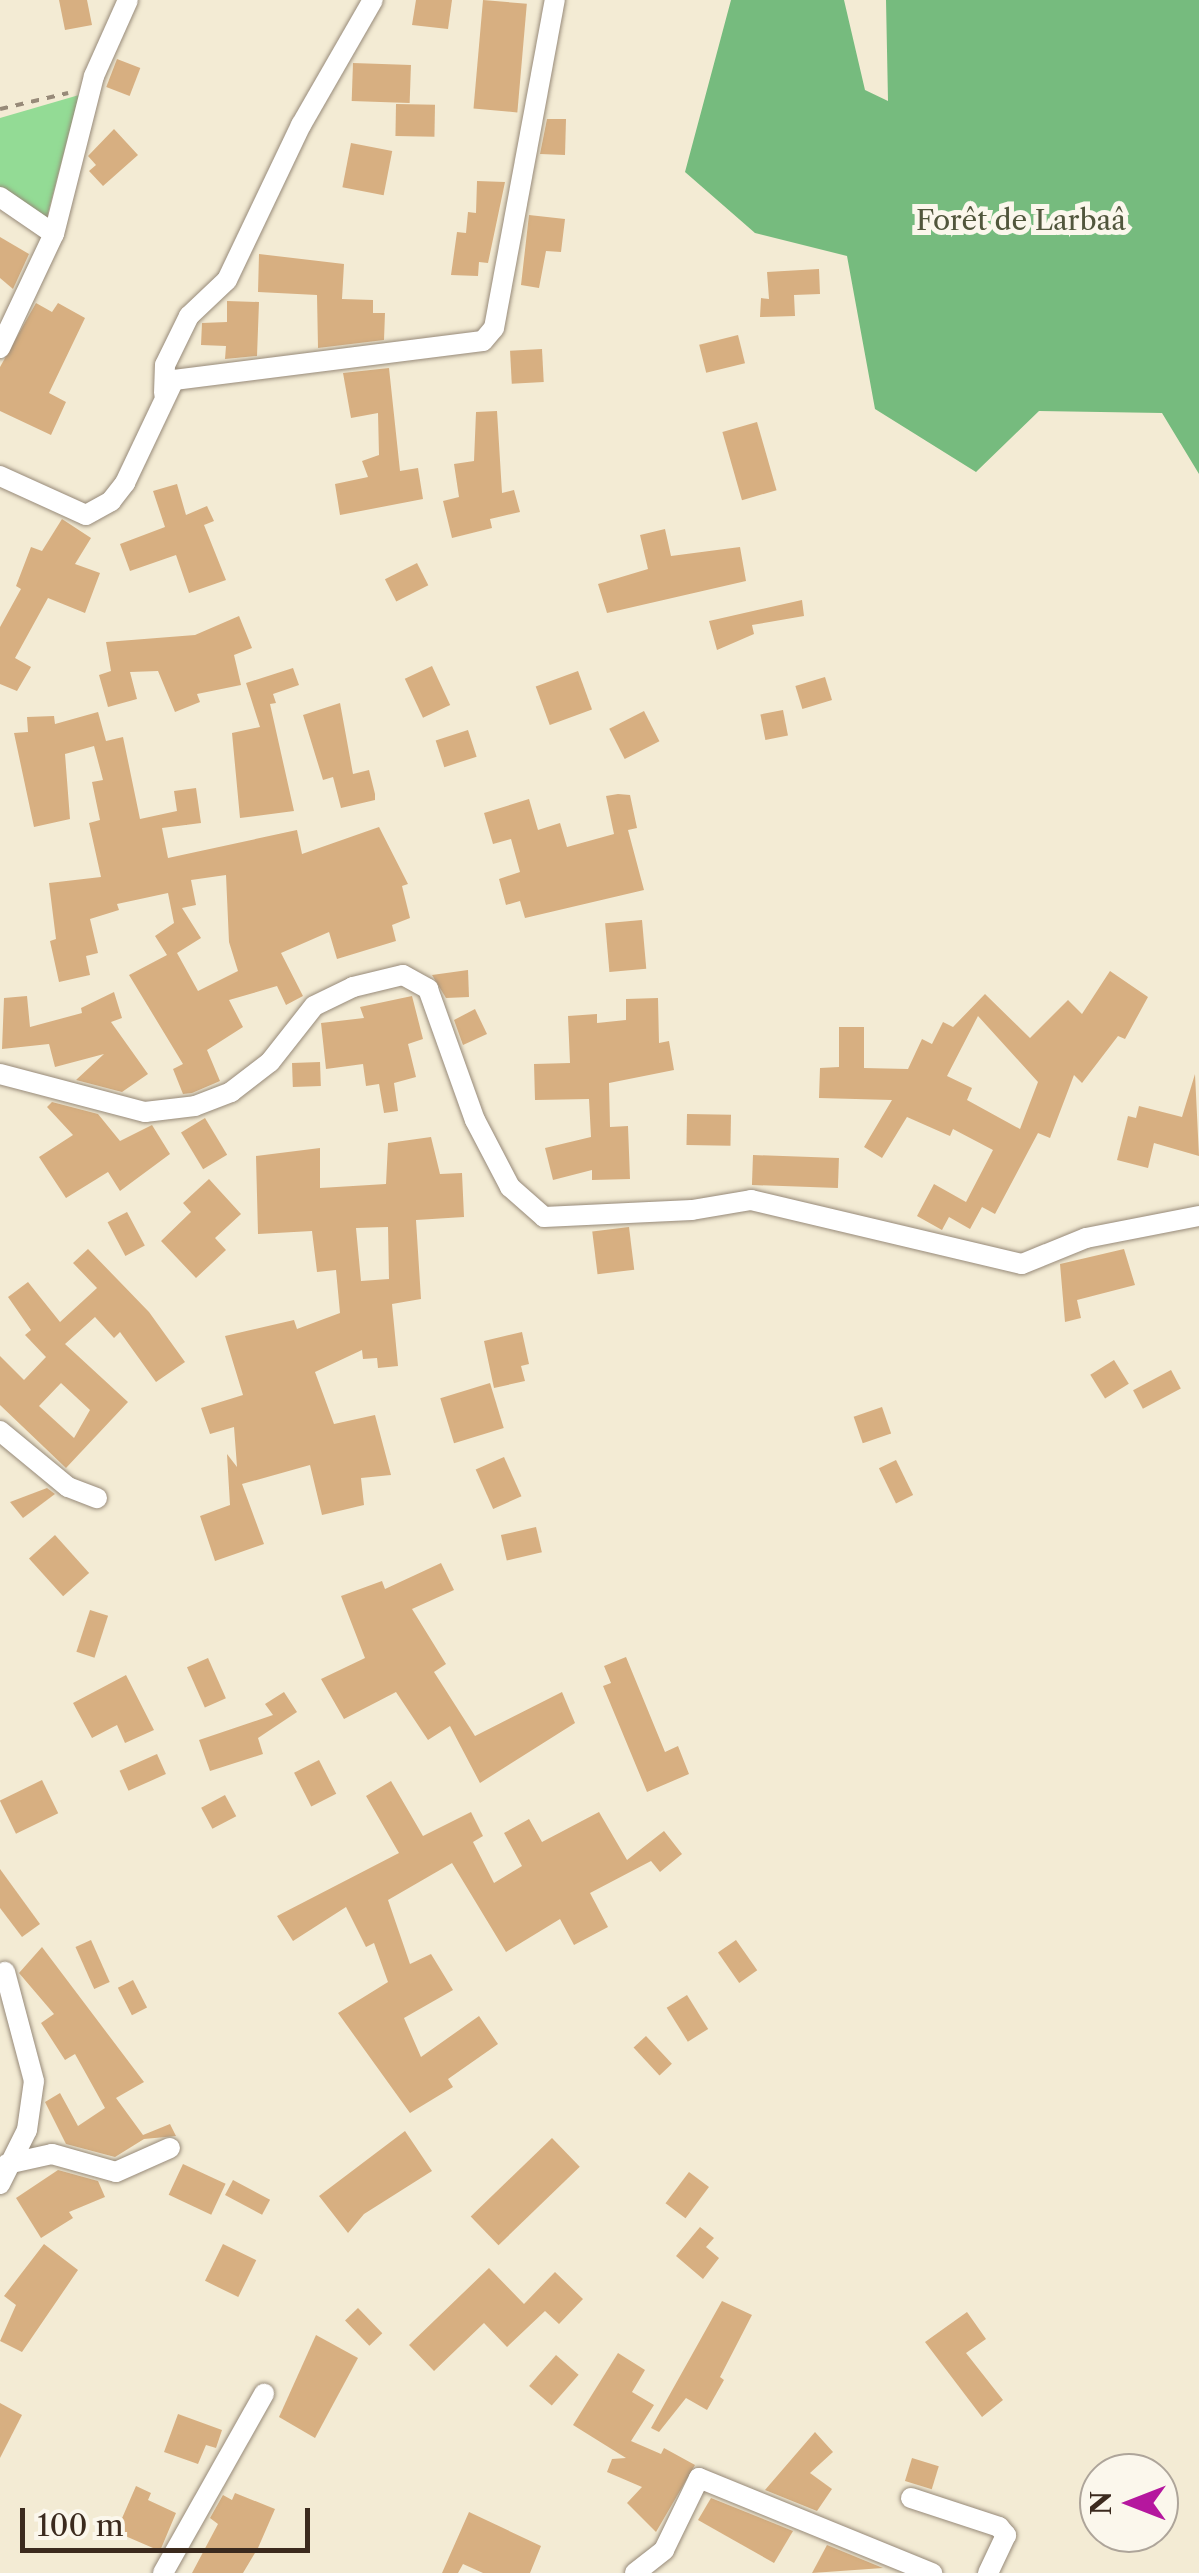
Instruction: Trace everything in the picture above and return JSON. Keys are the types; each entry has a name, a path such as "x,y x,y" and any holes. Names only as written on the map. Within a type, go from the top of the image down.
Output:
{"street":[{"path":"0,348 54,234 89,92 128,0"},
{"path":"164,394 165,365 189,316 227,280 300,124 373,0"},
{"path":"0,476 86,515 111,501 125,483 164,394 174,380 196,373 483,342 494,328 555,0"},
{"path":"0,197 54,234"},
{"path":"0,1074 145,1112 195,1106 231,1092 270,1062 314,1006 353,986 402,975 428,989 460,1086 510,1186 544,1217 692,1210 751,1200 1022,1264 1086,1238 1199,1216"},
{"path":"0,1431 68,1486 98,1498"},
{"path":"4,1972 34,2081 27,2130 4,2174"},
{"path":"4,2174 52,2154 116,2172 170,2148"},
{"path":"163,2573 264,2394"},
{"path":"635,2573 664,2550 699,2478 932,2573"},
{"path":"911,2498 999,2527 1006,2535 988,2573"}],"path":[{"path":"0,109 89,92"}],"green space":[{"name":"Forêt de Larbaâ","path":"731,0 844,0 865,90 888,101 886,0 1199,0 1199,474 1162,413 1039,411 976,472 875,409 847,256 755,233 685,172"},
{"path":"79,95 47,217 0,190 0,118"}],"building":[{"path":"59,0 87,0 92,25 65,30"},
{"path":"416,0 452,0 448,29 412,25"},
{"path":"483,0 527,4 517,112 474,109"},
{"path":"117,59 140,68 130,96 106,87"},
{"path":"353,63 411,65 410,103 352,101"},
{"path":"396,104 435,105 434,137 395,136"},
{"path":"547,119 566,119 565,155 540,154"},
{"path":"114,129 138,155 103,186 89,171 96,165 88,156"},
{"path":"351,143 392,151 384,195 342,187"},
{"path":"477,181 505,182 488,263 479,262 478,276 451,275 457,232 466,233 468,212 476,213"},
{"path":"529,215 565,219 561,252 546,251 539,288 521,285"},
{"path":"0,237 29,254 13,289 0,278"},
{"path":"259,254 344,264 342,299 373,300 373,313 385,313 384,340 318,348 317,295 258,292"},
{"path":"819,269 820,294 794,295 795,316 760,317 761,298 769,299 767,272"},
{"path":"227,301 259,302 257,356 225,359 226,346 201,345 202,323 227,322"},
{"path":"36,303 52,312 58,303 85,318 49,393 66,402 51,435 0,411 0,367"},
{"path":"738,335 745,363 706,373 699,345"},
{"path":"542,349 544,382 512,384 510,351"},
{"path":"389,368 400,471 418,468 423,499 340,515 335,484 368,477 362,461 379,455 378,413 351,418 343,373"},
{"path":"497,411 502,493 514,490 520,512 490,519 492,528 452,538 443,501 459,497 454,464 474,461 476,412"},
{"path":"757,422 777,490 742,500 722,432"},
{"path":"177,484 186,515 207,506 214,521 204,525 226,580 189,593 176,555 130,571 120,544 165,527 153,491"},
{"path":"62,519 91,538 75,564 100,573 85,613 48,598 15,658 31,667 17,691 0,684 0,627 21,589 16,586 31,547 42,551"},
{"path":"665,529 671,556 740,547 746,581 607,613 598,584 648,569 640,535"},
{"path":"417,563 428,585 396,602 385,579"},
{"path":"802,600 804,616 752,625 754,634 717,650 709,621"},
{"path":"239,616 252,648 234,655 241,685 197,694 200,702 175,712 158,671 130,672 137,699 108,707 99,675 111,671 106,642 195,635"},
{"path":"432,666 450,705 423,718 405,679"},
{"path":"293,668 299,685 273,694 276,703 270,704 294,811 240,818 232,733 260,727 246,683"},
{"path":"578,671 592,710 550,725 536,686"},
{"path":"825,677 832,700 802,709 795,686"},
{"path":"340,703 353,774 369,770 375,794 375,800 341,808 333,777 323,780 303,715"},
{"path":"783,710 788,736 765,740 760,714"},
{"path":"644,711 659,741 625,759 609,729"},
{"path":"98,712 106,741 123,737 140,819 177,811 174,791 196,788 201,823 162,828 168,858 297,830 302,854 379,827 408,884 402,886 410,918 392,925 396,941 337,959 329,932 281,953 303,996 286,1005 277,986 229,1000 243,1027 207,1050 220,1081 183,1094 173,1069 183,1064 129,975 167,955 155,936 174,923 168,893 117,904 119,910 90,919 98,953 86,956 90,975 59,982 50,941 56,939 49,883 101,877 89,823 100,820 92,782 103,780 94,746 65,754 70,819 34,827 14,733 28,732 27,717 54,716 55,724","holes":["226,875 229,942 238,971 198,991 177,953 201,938 182,908 196,905 191,880"]},
{"path":"468,730 477,757 444,767 436,741"},
{"path":"630,795 637,828 628,830 644,890 525,918 520,901 506,905 499,879 520,872 511,839 493,844 484,813 529,799 538,830 560,823 567,847 614,834 606,796"},
{"path":"642,920 646,969 609,972 605,923"},
{"path":"468,970 469,997 446,998 432,975"},
{"path":"1110,971 1148,997 1125,1039 1118,1036 1082,1083 1074,1075 1050,1138 1038,1133 995,1214 982,1207 970,1229 949,1217 942,1230 917,1216 934,1184 966,1202 993,1150 953,1129 950,1136 907,1117 882,1158 864,1147 892,1100 819,1098 820,1068 839,1067 839,1027 864,1027 864,1068 908,1069 922,1039 932,1044 943,1022 953,1027 985,994 1030,1038 1068,1000 1082,1014","holes":["978,1016 1038,1082 1020,1129 967,1100 972,1088 947,1076"]},
{"path":"114,992 122,1018 111,1022 148,1074 122,1092 76,1080 104,1054 55,1067 49,1044 2,1049 4,998 27,996 30,1027 82,1013 81,1008"},
{"path":"412,996 423,1039 408,1044 416,1077 394,1083 398,1111 384,1113 379,1084 366,1086 363,1064 326,1069 321,1023 364,1018 360,1007"},
{"path":"658,998 659,1043 669,1041 674,1070 609,1083 610,1127 628,1126 630,1179 592,1180 592,1170 553,1180 545,1148 591,1137 589,1099 535,1100 534,1064 570,1063 568,1016 597,1014 597,1023 626,1020 626,999"},
{"path":"475,1009 487,1034 463,1045 454,1020"},
{"path":"320,1062 321,1086 293,1087 292,1063"},
{"path":"1195,1074 1199,1156 1154,1143 1148,1168 1117,1160 1128,1116 1136,1118 1139,1106 1182,1117"},
{"path":"52,1102 98,1114 120,1141 152,1125 170,1154 120,1191 108,1172 66,1198 39,1157 73,1135 47,1107"},
{"path":"687,1114 731,1115 730,1146 686,1145"},
{"path":"205,1118 227,1155 203,1169 181,1132"},
{"path":"431,1137 440,1174 462,1173 464,1217 416,1220 421,1299 392,1304 398,1366 378,1368 377,1358 363,1359 362,1350 315,1372 334,1424 375,1415 391,1475 361,1478 364,1505 322,1515 310,1465 242,1484 264,1544 215,1561 200,1516 230,1505 227,1454 237,1467 234,1427 210,1434 201,1408 243,1395 225,1336 294,1320 297,1329 340,1313 336,1270 317,1272 312,1231 258,1234 256,1156 320,1148 320,1188 386,1184 388,1143","holes":["388,1227 389,1279 361,1281 356,1228"]},
{"path":"753,1155 839,1158 838,1188 752,1185"},
{"path":"209,1179 241,1214 215,1238 226,1250 196,1278 161,1241 191,1212 183,1203"},
{"path":"127,1212 145,1246 125,1256 108,1222"},
{"path":"629,1227 634,1270 598,1274 592,1232"},
{"path":"88,1249 149,1312 185,1362 156,1382 120,1332 114,1338 95,1317 65,1344 128,1402 66,1468 0,1405 0,1356 24,1380 46,1357 25,1335 31,1330 8,1297 28,1282 60,1322 97,1288 73,1263","holes":["61,1383 90,1410 74,1438 39,1406"]},
{"path":"1124,1249 1135,1285 1077,1300 1081,1318 1065,1322 1060,1264"},
{"path":"522,1332 529,1364 521,1366 525,1381 494,1388 484,1341"},
{"path":"1114,1360 1129,1384 1105,1399 1090,1375"},
{"path":"1171,1370 1181,1389 1143,1409 1133,1390"},
{"path":"490,1383 504,1428 454,1443 440,1398"},
{"path":"882,1407 891,1433 863,1443 854,1417"},
{"path":"504,1457 521,1496 493,1509 476,1470"},
{"path":"896,1460 913,1495 896,1503 879,1468"},
{"path":"47,1488 55,1494 23,1518 10,1502"},
{"path":"536,1527 542,1552 507,1560 501,1535"},
{"path":"55,1535 89,1573 63,1596 29,1558"},
{"path":"441,1563 454,1590 412,1609 446,1664 434,1672 475,1736 562,1692 575,1723 480,1783 450,1726 428,1740 396,1692 344,1719 321,1679 365,1658 341,1596 382,1581 385,1589"},
{"path":"90,1610 108,1616 94,1658 76,1652"},
{"path":"626,1657 665,1752 678,1746 689,1774 647,1792 603,1686 611,1683 604,1666"},
{"path":"208,1658 226,1698 205,1708 187,1667"},
{"path":"126,1675 154,1730 125,1743 117,1725 92,1738 73,1703"},
{"path":"284,1692 297,1712 258,1738 263,1754 210,1771 199,1740 273,1715 265,1704"},
{"path":"157,1754 166,1774 128,1791 120,1771"},
{"path":"319,1760 336,1794 311,1807 294,1773"},
{"path":"42,1780 58,1813 16,1834 0,1800"},
{"path":"391,1781 423,1836 471,1812 483,1836 473,1842 494,1883 522,1866 504,1833 529,1819 542,1842 599,1812 627,1860 664,1831 682,1854 660,1872 651,1861 590,1893 608,1927 574,1945 560,1919 506,1952 452,1863 388,1900 410,1964 431,1954 453,1990 404,2018 421,2057 479,2016 498,2044 448,2079 453,2087 410,2113 338,2013 388,1982 374,1943 366,1947 346,1907 293,1941 277,1916 399,1853 366,1796"},
{"path":"225,1795 236,1816 212,1829 201,1808"},
{"path":"0,1869 40,1924 22,1937 0,1908"},
{"path":"91,1940 110,1982 94,1989 75,1947"},
{"path":"736,1940 757,1970 739,1983 718,1953"},
{"path":"42,1947 144,2082 116,2098 143,2135 170,2124 176,2136 144,2139 115,2157 66,2144 45,2102 60,2093 78,2126 105,2108 75,2054 65,2060 41,2023 54,2014 19,1973"},
{"path":"133,1980 147,2008 132,2015 118,1988"},
{"path":"687,1995 708,2029 688,2042 667,2008"},
{"path":"646,2036 672,2064 659,2075 634,2048"},
{"path":"405,2131 432,2171 364,2214 348,2233 319,2196"},
{"path":"552,2138 580,2167 499,2245 471,2216"},
{"path":"183,2164 226,2184 211,2215 169,2195"},
{"path":"58,2170 98,2181 105,2197 69,2212 73,2218 41,2238 16,2198"},
{"path":"689,2172 709,2187 685,2218 666,2203"},
{"path":"233,2180 270,2200 262,2215 225,2195"},
{"path":"700,2227 714,2238 706,2247 719,2258 703,2279 676,2256"},
{"path":"44,2244 78,2270 22,2352 0,2341 16,2305 4,2296"},
{"path":"223,2244 256,2260 238,2297 205,2281"},
{"path":"489,2268 524,2304 555,2272 583,2299 559,2324 545,2311 507,2347 484,2323 434,2371 409,2345"},
{"path":"722,2301 752,2315 720,2377 724,2380 707,2410 686,2398 659,2432 651,2428"},
{"path":"358,2308 382,2333 369,2346 345,2321"},
{"path":"967,2312 986,2339 966,2353 1003,2400 982,2417 925,2342"},
{"path":"316,2335 358,2358 315,2438 279,2417"},
{"path":"618,2353 645,2370 632,2392 654,2405 631,2441 661,2454 664,2448 695,2465 656,2532 627,2503 642,2487 607,2472 612,2459 626,2458 573,2425"},
{"path":"556,2355 579,2375 552,2406 529,2386"},
{"path":"0,2403 22,2415 0,2458"},
{"path":"178,2414 222,2430 216,2448 206,2445 198,2464 164,2452"},
{"path":"815,2432 833,2452 810,2473 832,2489 817,2511 765,2490"},
{"path":"912,2458 939,2466 932,2489 905,2481"},
{"path":"136,2486 151,2493 148,2500 176,2513 160,2551 116,2532"},
{"path":"235,2493 275,2509 258,2548 243,2573 192,2573 218,2524 210,2518 223,2495 232,2500"},
{"path":"711,2498 793,2531 774,2563 698,2520"},
{"path":"469,2512 541,2546 530,2573 483,2573 463,2564 458,2573 442,2573"},
{"path":"827,2545 883,2568 812,2573"}]}
